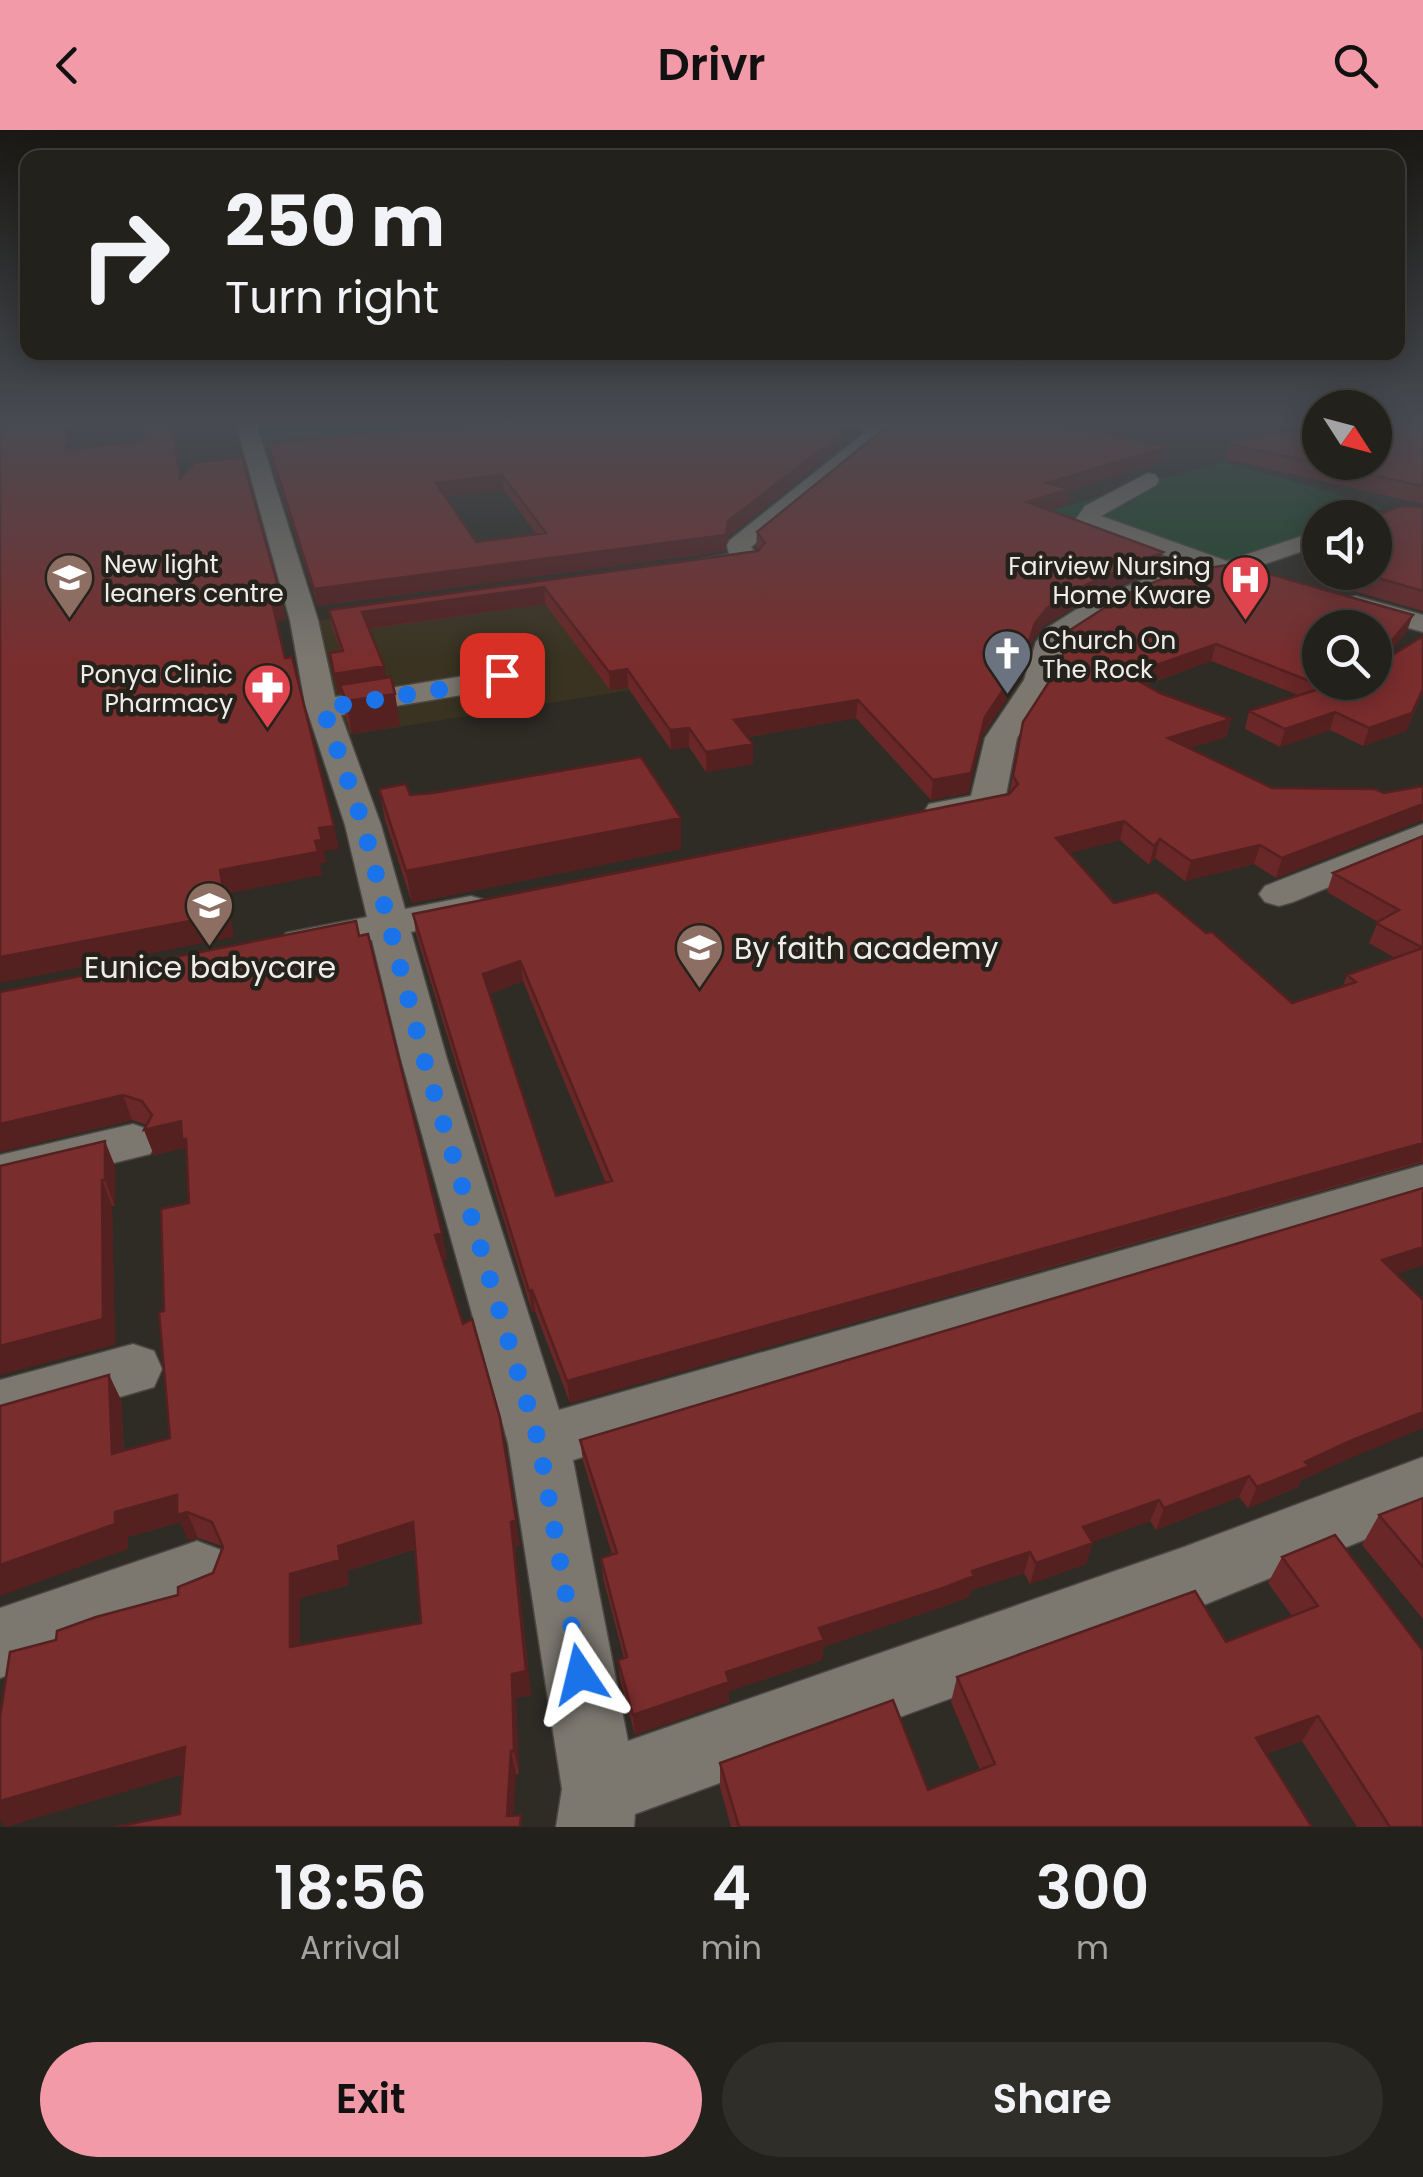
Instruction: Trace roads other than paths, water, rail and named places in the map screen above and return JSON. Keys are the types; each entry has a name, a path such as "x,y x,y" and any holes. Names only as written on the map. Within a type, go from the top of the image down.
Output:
{"street":[{"path":"274,503 314,619 323,708 363,824 387,925 539,1443 598,1808 1423,1486"},
{"path":"675,569 748,559 739,546 796,503"},
{"path":"1107,503 1088,519 1156,546 1270,578"},
{"path":"901,821 993,802 988,796 1001,738 1039,680 1056,634 1095,610 1176,574 1200,576 1302,543"},
{"path":"1325,595 1423,624"},
{"path":"323,708 474,684 528,668"},
{"path":"1278,894 1423,836"},
{"path":"270,948 503,902"},
{"path":"0,1173 134,1142"},
{"path":"539,1443 1423,1184"},
{"path":"0,1406 132,1369"},
{"path":"0,1642 198,1573"}],"place":[{"name":"New light leaners centre","path":"69,620"},
{"name":"Fairview Nursing Home Kware","path":"1246,622"},
{"name":"Church On The Rock","path":"1007,696"},
{"name":"Ponya Clinic Pharmacy","path":"268,730"},
{"name":"Eunice babycare","path":"210,948"},
{"name":"By faith academy","path":"699,990"}]}
